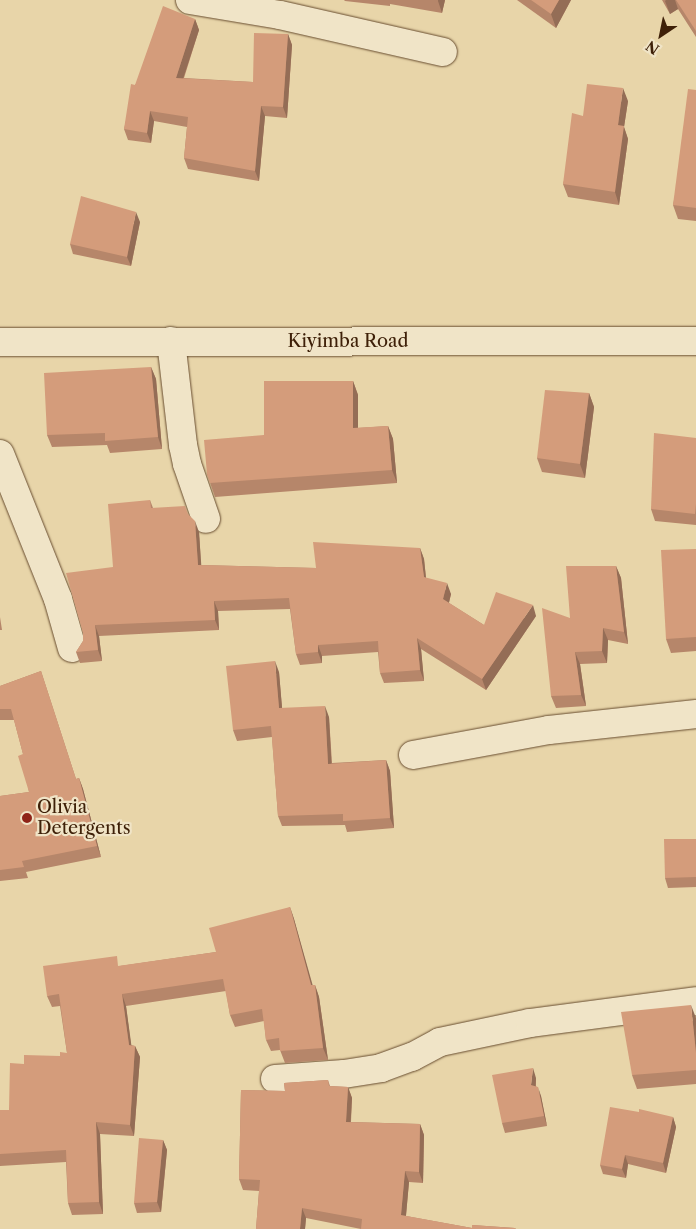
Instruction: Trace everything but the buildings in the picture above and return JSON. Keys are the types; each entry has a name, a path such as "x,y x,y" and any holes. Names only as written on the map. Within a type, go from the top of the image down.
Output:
{"street":[{"path":"190,0 280,15 443,52"},
{"path":"171,341 183,445 187,464 206,519"},
{"name":"Kiyimba Road","path":"0,342 696,341"},
{"path":"0,454 58,599 72,648"},
{"path":"413,754 550,730 696,714"},
{"path":"275,1079 381,1068 412,1057 440,1042 530,1023 696,1001"}],"place":[{"name":"Olivia Detergents","path":"27,818"}]}
